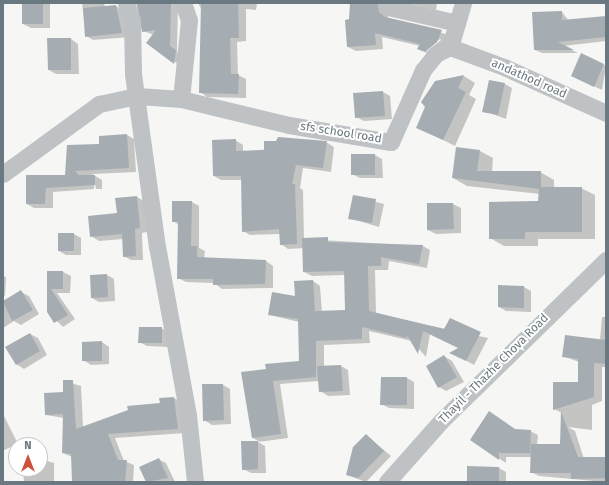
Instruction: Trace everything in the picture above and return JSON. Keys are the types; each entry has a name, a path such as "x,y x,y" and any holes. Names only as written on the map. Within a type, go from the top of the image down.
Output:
{"street":[{"path":"126,3 135,39 133,74 138,96 157,246 188,415 195,482"},
{"path":"3,174 99,104 138,96 180,99 189,20 183,3"},
{"path":"388,3 388,7 457,23"},
{"path":"450,47 463,3"},
{"name":"sfs school road","path":"180,99 289,125 391,142 423,70 436,54 450,47"},
{"name":"andathod road","path":"450,47 504,67 606,113"},
{"name":"Thayil - Thazhe Chova Road","path":"387,482 440,421 606,260"}],"building":[{"path":"22,3 43,3 43,24 22,24"},
{"path":"137,3 171,3 170,46 176,50 174,64 146,43 156,30 142,32"},
{"path":"201,3 238,3 239,38 230,38 231,74 239,74 238,94 199,93"},
{"path":"350,3 378,3 379,12 385,17 442,30 437,42 425,52 417,49 420,44 375,33 376,45 347,47 345,20 349,19"},
{"path":"116,5 122,33 85,37 83,8"},
{"path":"562,11 562,20 606,16 606,37 558,42 574,50 534,50 532,12"},
{"path":"47,38 71,38 71,70 48,70"},
{"path":"581,53 604,64 594,87 571,76"},
{"path":"464,75 458,88 466,92 443,140 416,128 425,107 421,102 435,81"},
{"path":"489,80 505,83 498,115 482,112"},
{"path":"383,91 385,116 355,118 353,93"},
{"path":"127,134 129,168 75,171 79,175 95,175 95,185 46,188 45,204 26,204 26,175 65,175 67,145 99,144 99,136"},
{"path":"278,137 327,141 323,168 296,165 292,184 295,184 297,244 280,245 279,229 242,232 241,176 213,176 212,140 236,139 236,151 264,150 264,141 276,141"},
{"path":"456,147 480,150 477,171 541,171 541,187 582,187 582,232 525,232 525,239 489,239 489,202 538,201 539,189 452,178"},
{"path":"351,154 375,154 375,175 351,175"},
{"path":"353,195 376,199 372,223 348,219"},
{"path":"137,196 140,228 135,229 136,256 123,257 122,234 90,237 88,216 117,213 115,198"},
{"path":"172,201 192,201 191,246 197,246 197,257 266,260 265,284 213,285 213,279 177,279 178,222 172,222"},
{"path":"427,203 453,203 454,229 427,230"},
{"path":"58,233 74,233 74,251 58,251"},
{"path":"328,237 328,242 423,245 419,264 381,257 381,266 368,266 369,311 444,329 450,318 481,332 466,361 449,353 458,348 423,331 418,354 407,335 407,338 362,327 362,339 316,341 316,377 273,381 281,434 252,438 241,372 266,369 265,364 299,361 298,319 268,315 272,292 295,296 294,281 313,280 315,311 345,310 344,271 303,272 302,238"},
{"path":"47,271 63,271 63,289 51,289 68,315 54,323 47,312"},
{"path":"107,274 108,297 91,298 90,275"},
{"path":"498,285 524,286 524,308 498,307"},
{"path":"21,290 33,310 12,321 3,301"},
{"path":"139,327 162,327 162,343 138,343"},
{"path":"30,333 40,351 16,365 5,347"},
{"path":"565,335 606,340 606,364 594,363 594,397 553,410 553,382 578,382 578,359 562,357"},
{"path":"102,341 102,361 82,361 82,342"},
{"path":"444,355 457,377 438,388 426,366"},
{"path":"341,365 343,391 319,392 317,366"},
{"path":"381,377 407,377 407,405 380,405"},
{"path":"63,380 73,380 76,429 128,410 127,406 160,403 159,398 174,397 178,429 108,434 118,460 127,460 125,482 72,482 71,454 62,453 63,414 45,415 44,393 63,392"},
{"path":"202,384 223,384 224,420 203,421"},
{"path":"489,411 515,429 531,430 530,453 499,453 499,460 470,440"},
{"path":"561,411 578,457 606,457 606,478 571,479 571,473 530,473 531,444 560,444"},
{"path":"366,434 384,451 358,478 346,475 353,447"},
{"path":"241,441 258,441 258,469 242,470"},
{"path":"159,458 168,478 146,482 139,467"},
{"path":"467,466 499,467 499,482 467,482"}]}
